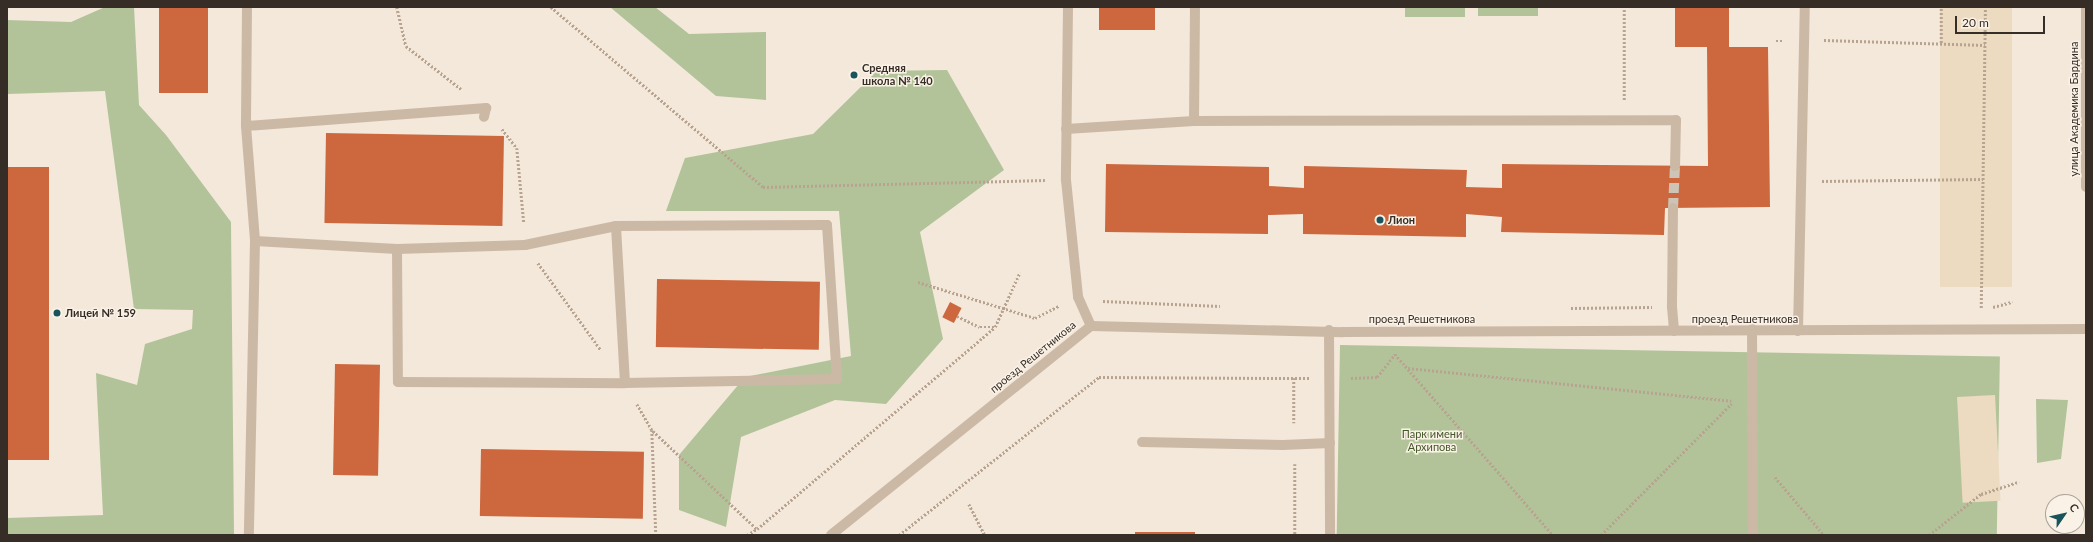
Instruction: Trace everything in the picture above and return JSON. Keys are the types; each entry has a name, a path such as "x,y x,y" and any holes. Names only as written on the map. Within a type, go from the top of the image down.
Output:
{"street":[{"path":"247,7 246,126 255,241 249,535"},
{"path":"1068,7 1066,180 1078,297 1091,326"},
{"path":"1194,121 1195,7"},
{"path":"1798,331 1805,7"},
{"name":"улица Академика Бардина","path":"2086,7 2086,187"},
{"path":"246,126 486,108 484,117"},
{"path":"1066,128 1194,121 1676,120 1675,166"},
{"path":"1673,208 1672,307 1674,331"},
{"path":"255,241 397,249 525,245 616,226 827,225 837,379 625,383 398,382 397,249"},
{"path":"616,226 625,383"},
{"name":"проезд Решетникова","path":"831,535 1091,326 1329,330 1674,331 1752,329 1798,331 2086,329"},
{"path":"1752,329 1753,535"},
{"path":"1329,330 1330,535"},
{"path":"1142,442 1283,445 1330,443"}],"path":[{"path":"551,7 763,187 1066,180"},
{"path":"1624,7 1624,120"},
{"path":"1941,7 1941,43"},
{"path":"1980,310 1985,7"},
{"path":"1776,41 1805,40 1985,45"},
{"path":"1802,181 1983,179"},
{"path":"747,535 757,529 995,327 1020,272"},
{"path":"918,282 1035,318 1078,297 1113,303 1224,306"},
{"path":"1568,308 1672,307"},
{"path":"957,316 980,327 995,327"},
{"path":"899,535 1099,377 1377,377 1395,354 1553,535"},
{"path":"1407,368 1734,401 1601,535"},
{"path":"652,430 757,529"},
{"path":"1752,451 1824,535"},
{"path":"1929,535 1981,494 2018,482"},
{"path":"968,504 985,535"}],"green space":[{"path":"105,7 134,7 139,105 166,135 231,222 234,535 7,535 7,518 103,515 96,373 137,385 145,344 192,329 193,310 134,309 105,91 7,94 7,20 71,22"},
{"path":"610,7 655,7 689,34 766,32 766,100 716,96"},
{"path":"1405,7 1465,7 1465,17 1405,17"},
{"path":"1478,7 1538,7 1538,16 1478,16"},
{"path":"947,70 1004,170 920,232 943,339 886,404 835,400 741,437 726,527 679,510 679,455 745,377 851,356 839,211 666,211 685,158 813,134 877,71"},
{"name":"Парк имени Архипова","path":"1340,345 2000,357 1997,535 1337,535"},
{"path":"2036,399 2068,400 2061,459 2037,463"}],"shaded area":[{"path":"1940,7 2012,7 2012,287 1940,287"},
{"path":"1995,395 2001,501 1963,503 1957,397"}],"building":[{"path":"159,7 208,7 208,93 159,93"},
{"path":"1099,7 1155,7 1155,30 1099,30"},
{"path":"1675,7 1729,7 1729,47 1768,47 1770,207 1665,208 1664,235 1501,232 1502,217 1466,214 1466,237 1303,234 1303,214 1268,215 1268,234 1105,232 1106,164 1269,167 1269,186 1304,188 1304,166 1467,170 1466,187 1502,188 1502,164 1708,166 1707,47 1675,47"},
{"path":"326,133 504,136 502,226 324,223"},
{"path":"7,167 49,167 49,460 7,460"},
{"path":"657,279 820,282 819,350 656,347"},
{"path":"950,302 962,308 954,323 942,317"},
{"path":"335,364 380,365 378,476 333,475"},
{"path":"481,449 644,452 643,519 480,516"},
{"path":"1135,532 1195,532 1195,535 1135,535"}],"tunnel":[{"path":"1673,208 1675,166"}],"place":[{"name":"Средняя школа № 140","path":"854,75"},
{"name":"Лион","path":"1380,220"},
{"name":"Лицей № 159","path":"57,313"}]}
